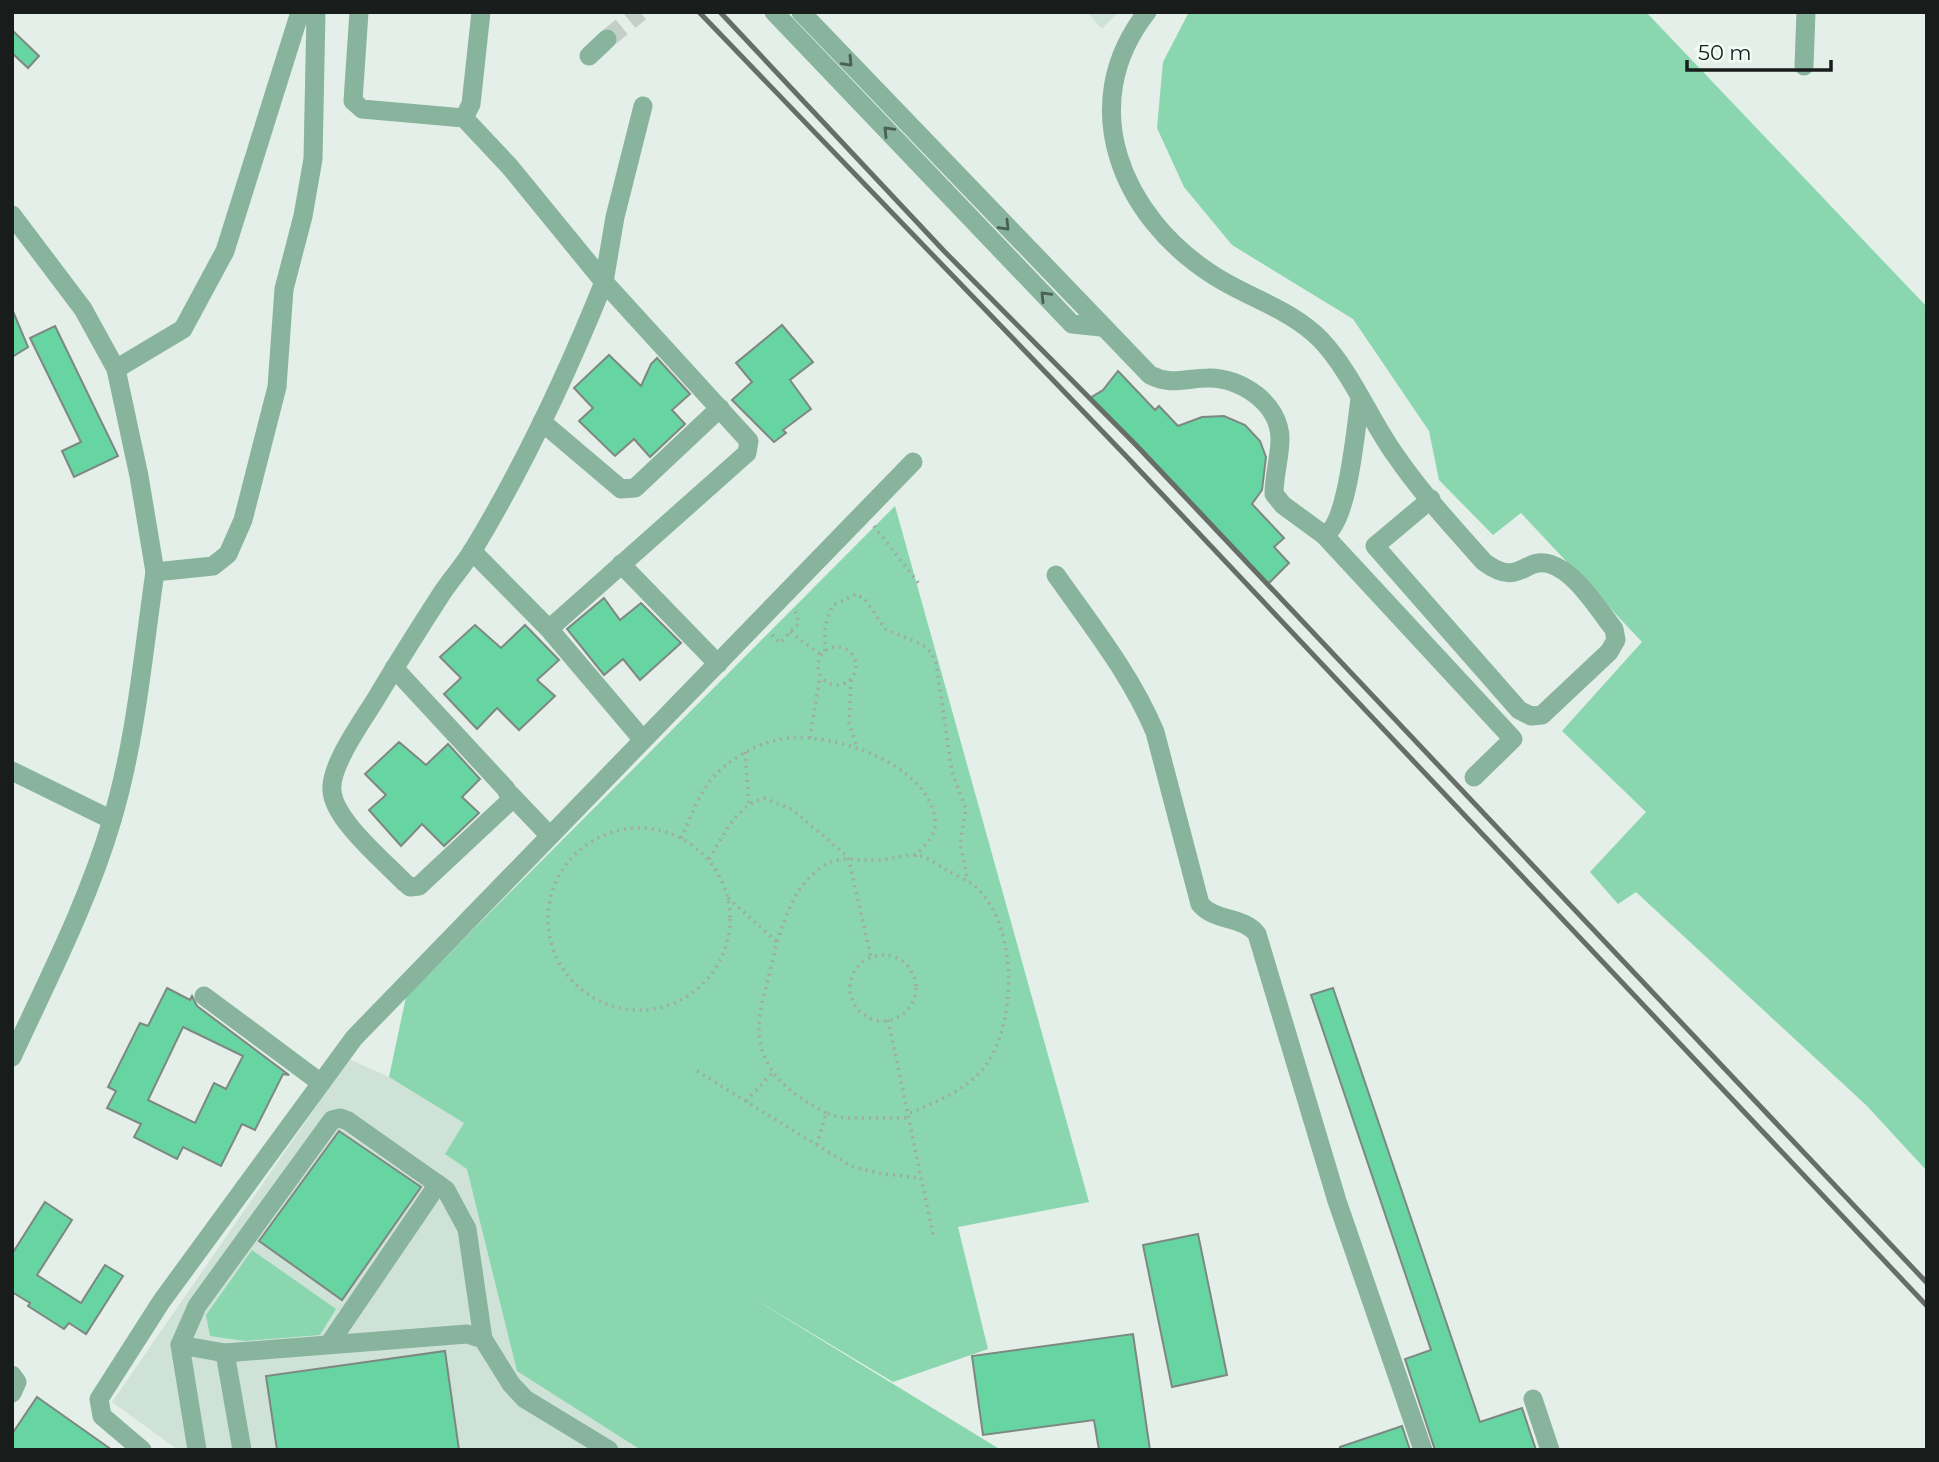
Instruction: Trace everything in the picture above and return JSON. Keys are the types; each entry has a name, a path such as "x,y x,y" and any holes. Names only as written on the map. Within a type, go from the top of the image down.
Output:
{"street":[{"path":"116,369 183,329 225,251 300,12"},
{"path":"155,572 213,566 228,554 243,520 276,387 284,289 303,216 313,159 316,12"},
{"path":"359,12 353,101 357,106 362,109 464,118 510,167 604,282 748,441 747,453 549,629"},
{"path":"464,118 471,104 481,12"},
{"path":"774,12 1072,324 1101,327"},
{"path":"801,12 1150,375 1172,383 1209,377 1234,381 1258,395 1272,413 1280,438 1273,494 1283,505 1324,535 1513,739 1474,777"},
{"path":"1147,12 1128,41 1112,92 1115,149 1121,170 1132,191 1177,247 1220,279 1291,316 1322,341 1397,458 1485,562 1497,572 1508,574 1538,563 1549,563 1567,573 1614,629 1616,640 1609,652 1542,715 1531,716 1519,710 1375,546 1431,499"},
{"path":"1804,66 1806,12"},
{"path":"589,56 607,38"},
{"path":"510,794 508,805 419,886 414,887 404,882 343,818 331,793 332,779 394,668 472,551 570,366 604,282 615,218 643,106"},
{"path":"12,215 83,309 116,369 139,476 155,572 128,755 112,820 86,896 12,1056"},
{"path":"1324,535 1337,522 1352,455 1360,399"},
{"path":"542,422 621,489 627,491 635,488 720,408"},
{"path":"142,1450 103,1416 99,1399 161,1302 354,1038 913,462"},
{"path":"472,551 549,629 643,740"},
{"path":"621,564 719,664"},
{"path":"1056,575 1132,683 1145,708 1154,732 1200,904 1215,916 1251,927 1256,934 1337,1201 1423,1450"},
{"path":"394,668 549,835"},
{"path":"12,771 112,820"},
{"path":"204,996 321,1083"},
{"path":"197,1450 180,1345 197,1306 332,1120 340,1118 446,1190 467,1229 483,1339 511,1384 525,1399 609,1450"},
{"path":"329,1345 438,1185"},
{"path":"180,1345 225,1353 467,1334 483,1339"},
{"path":"225,1353 242,1450"},
{"path":"12,1375 18,1382 12,1393"},
{"path":"1533,1399 1550,1450"}],"path":[{"path":"862,512 920,585"},
{"path":"825,651 825,626 832,606 856,594 865,599 885,629 921,643 931,652 939,675 952,772 966,809 960,843 968,883"},
{"path":"790,632 821,655"},
{"path":"810,738 821,655 825,651 841,648 852,655 856,667 851,679 849,723 857,746"},
{"path":"820,676 835,685 851,679"},
{"path":"681,838 716,774 745,752 788,738 810,738 857,746 900,770 928,801 935,821 932,837 914,857"},
{"path":"745,752 749,803"},
{"path":"709,859 737,813 749,803 764,798 793,810 848,857 871,957"},
{"path":"625,828 656,829 681,838 709,859 724,884 731,913 728,942 716,969 696,991 670,1005 641,1010 612,1006 586,993 564,971 551,943 547,912 554,882 571,856 596,838 625,828"},
{"path":"921,856 977,888 998,920 1011,983 996,1045 982,1070 964,1086 908,1116 853,1118 826,1113 793,1093 772,1073 762,1055 760,1010 779,944 794,903 808,879 824,866 848,857 876,861 914,857 921,856"},
{"path":"727,897 779,944"},
{"path":"871,957 893,957 903,962 915,980 913,1001 907,1011 888,1020 867,1017 852,1001 850,991 855,970 871,957"},
{"path":"888,1020 934,1239"},
{"path":"697,1071 861,1170 921,1178"},
{"path":"747,1101 772,1073"},
{"path":"817,1145 826,1113"}],"shaded area":[{"path":"1087,12 1118,12 1102,29"},
{"path":"349,1059 389,1077 1001,1450 178,1450 112,1402"}],"green space":[{"path":"1189,12 1646,12 1927,307 1927,1171 1867,1106 1636,892 1618,904 1590,872 1646,812 1562,731 1642,642 1521,513 1493,535 1439,480 1429,431 1353,319 1232,245 1184,187 1157,128 1163,62"},
{"path":"895,506 1089,1202 958,1227 988,1349 893,1382 751,1297 1001,1450 641,1450 517,1371 467,1169 445,1154 464,1123 389,1077 406,997"},
{"path":"252,1250 336,1309 320,1335 245,1341 210,1336 206,1315"}],"building":[{"path":"12,30 39,56 28,68 12,53"},
{"path":"12,309 28,347 12,357"},
{"path":"782,325 813,362 790,380 811,409 783,430 786,433 774,442 732,400 752,382 736,363"},
{"path":"55,326 118,456 74,477 62,451 81,442 30,338"},
{"path":"609,355 641,386 651,364 657,358 690,394 672,410 685,424 650,457 634,439 615,456 579,421 593,408 574,388"},
{"path":"1118,371 1155,410 1159,406 1178,426 1202,417 1224,416 1245,425 1260,441 1266,457 1262,490 1252,504 1284,538 1274,547 1289,563 1267,585 1090,398 1103,390"},
{"path":"604,598 620,620 641,603 681,643 640,680 623,659 604,675 567,629"},
{"path":"475,625 501,648 525,625 559,660 537,680 555,696 519,730 497,708 477,729 444,694 461,678 440,657"},
{"path":"399,742 426,765 448,744 480,779 462,797 479,813 444,846 422,824 401,846 369,810 386,795 365,774"},
{"path":"167,988 190,1000 192,996 197,1006 289,1075 283,1074 255,1130 242,1124 221,1166 183,1147 177,1159 134,1137 141,1124 107,1108 116,1091 108,1087 140,1023 148,1026","holes":["183,1027 243,1056 226,1089 214,1083 195,1123 148,1100"]},
{"path":"1333,988 1480,1422 1522,1408 1536,1450 1435,1450 1405,1359 1431,1350 1311,995"},
{"path":"339,1131 421,1187 342,1300 259,1241"},
{"path":"45,1202 72,1220 37,1275 81,1303 105,1265 123,1276 86,1334 69,1323 64,1329 28,1306 30,1303 12,1292 12,1254"},
{"path":"1198,1234 1227,1375 1172,1387 1143,1245"},
{"path":"1133,1334 1150,1450 1099,1450 1094,1420 983,1435 972,1356"},
{"path":"445,1351 459,1450 277,1450 266,1376"},
{"path":"37,1397 112,1450 12,1450 12,1434"},
{"path":"1402,1426 1410,1450 1340,1450 1340,1447"}],"tunnel":[{"path":"607,39 640,12"}],"railway":[{"path":"699,12 1126,456 1927,1306"},
{"path":"720,12 944,251 1137,446 1927,1283"}]}
